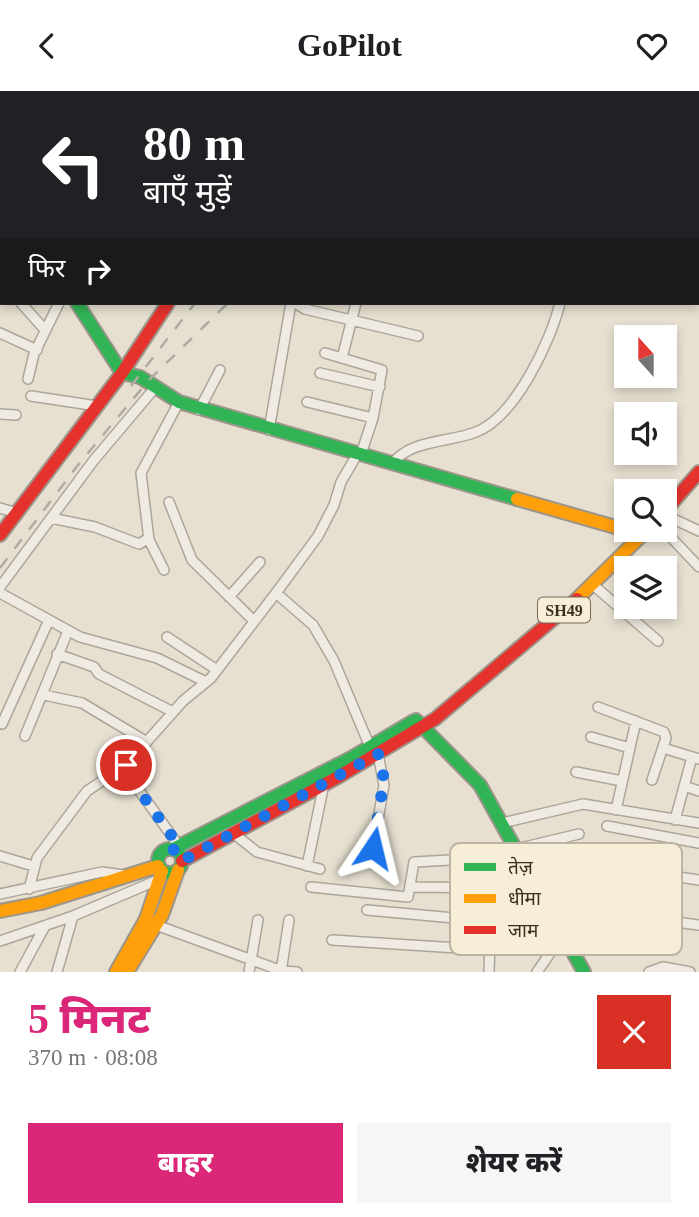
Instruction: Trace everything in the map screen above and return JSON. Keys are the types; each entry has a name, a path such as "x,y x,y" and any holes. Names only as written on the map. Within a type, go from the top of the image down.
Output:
{"main road":[{"path":"78,305 122,373"},
{"path":"0,535 122,373 167,305"},
{"path":"122,373 140,375 149,380 154,389 199,410 614,526"},
{"path":"677,499 699,472"},
{"name":"SH49","path":"180,866 233,833 324,784 463,698 475,684 592,584 635,542"},
{"path":"419,724 480,785 512,843"},
{"name":"SH49","path":"176,848 374,751"},
{"path":"116,972 146,919 160,872 161,852 176,848 180,866 156,925 127,972"},
{"path":"0,911 41,903 127,876 160,872 171,874 180,866"},
{"path":"572,955 584,972"}],"street":[{"path":"24,305 45,330"},
{"path":"28,379 45,330 58,305"},
{"path":"269,430 293,305"},
{"path":"297,305 351,321 418,336"},
{"path":"342,358 355,305"},
{"path":"392,464 409,449 467,436 489,425 515,400 552,328 559,305"},
{"path":"0,333 37,350"},
{"path":"29,889 33,866 91,787 123,768 173,712 217,670 318,536 334,505 341,482 359,454 373,418 381,369 326,353"},
{"path":"199,410 220,370"},
{"path":"320,373 380,387"},
{"path":"0,587 51,518 154,389"},
{"path":"31,396 97,406"},
{"path":"164,570 149,538 141,473 179,402"},
{"path":"307,402 373,418"},
{"path":"0,414 16,415"},
{"path":"169,502 192,560 254,621"},
{"path":"0,508 16,513"},
{"path":"51,518 95,527 138,544 149,538"},
{"path":"677,519 699,531"},
{"path":"675,542 699,567"},
{"path":"229,597 260,562"},
{"path":"592,584 658,641"},
{"path":"0,593 68,631 92,641 157,657 206,682"},
{"path":"276,593 313,625 334,661 374,751 384,779 373,848"},
{"path":"2,724 49,620"},
{"path":"25,736 68,631"},
{"path":"167,637 217,670"},
{"path":"57,655 94,667 99,674 173,712"},
{"path":"44,695 82,703 147,742"},
{"path":"598,707 664,732 663,748 652,780"},
{"path":"616,810 636,721"},
{"path":"591,737 630,748"},
{"path":"663,748 695,758 684,786 676,820"},
{"path":"123,768 176,848"},
{"path":"576,772 622,781"},
{"path":"307,866 324,784"},
{"path":"684,786 699,791"},
{"path":"502,823 576,804 699,823"},
{"path":"607,826 699,843"},
{"path":"233,833 257,852 320,869"},
{"path":"530,843 579,834"},
{"path":"0,856 33,866"},
{"path":"311,887 407,898 416,861 450,860"},
{"path":"0,894 102,872 127,876"},
{"path":"0,941 73,916 160,872"},
{"path":"411,887 450,887"},
{"path":"367,910 450,918"},
{"path":"57,972 73,916"},
{"path":"249,972 258,920"},
{"path":"281,972 289,920"},
{"path":"156,925 281,972 296,972"},
{"path":"20,972 46,926"},
{"path":"332,940 450,947"},
{"path":"537,972 549,955"},
{"path":"649,972 663,967 690,972"}],"railway":[{"path":"131,386 193,305"},
{"path":"0,568 78,465 149,380 226,305"}],"traffic: fast":[{"path":"78,305 122,373 140,377 179,402 517,499"},
{"path":"416,720 480,785 512,843"},
{"path":"173,849 353,757 414,721"},
{"path":"170,849 179,852 182,861 179,870 170,873 161,870 158,861 161,852 170,849"},
{"path":"575,955 584,972"}],"traffic: slow":[{"path":"517,499 614,527"},
{"path":"577,599 635,542"},
{"path":"0,911 41,903 158,866"},
{"path":"127,972 162,915 178,870"},
{"path":"116,972 146,919 162,871"}],"traffic: jam":[{"path":"0,535 122,373 167,305"},
{"path":"677,497 699,472"},
{"path":"182,861 338,777 435,719 577,599"}],"route":[{"path":"126,765 123,768 179,846 173,849 182,861 378,754 384,785 373,848"}]}
